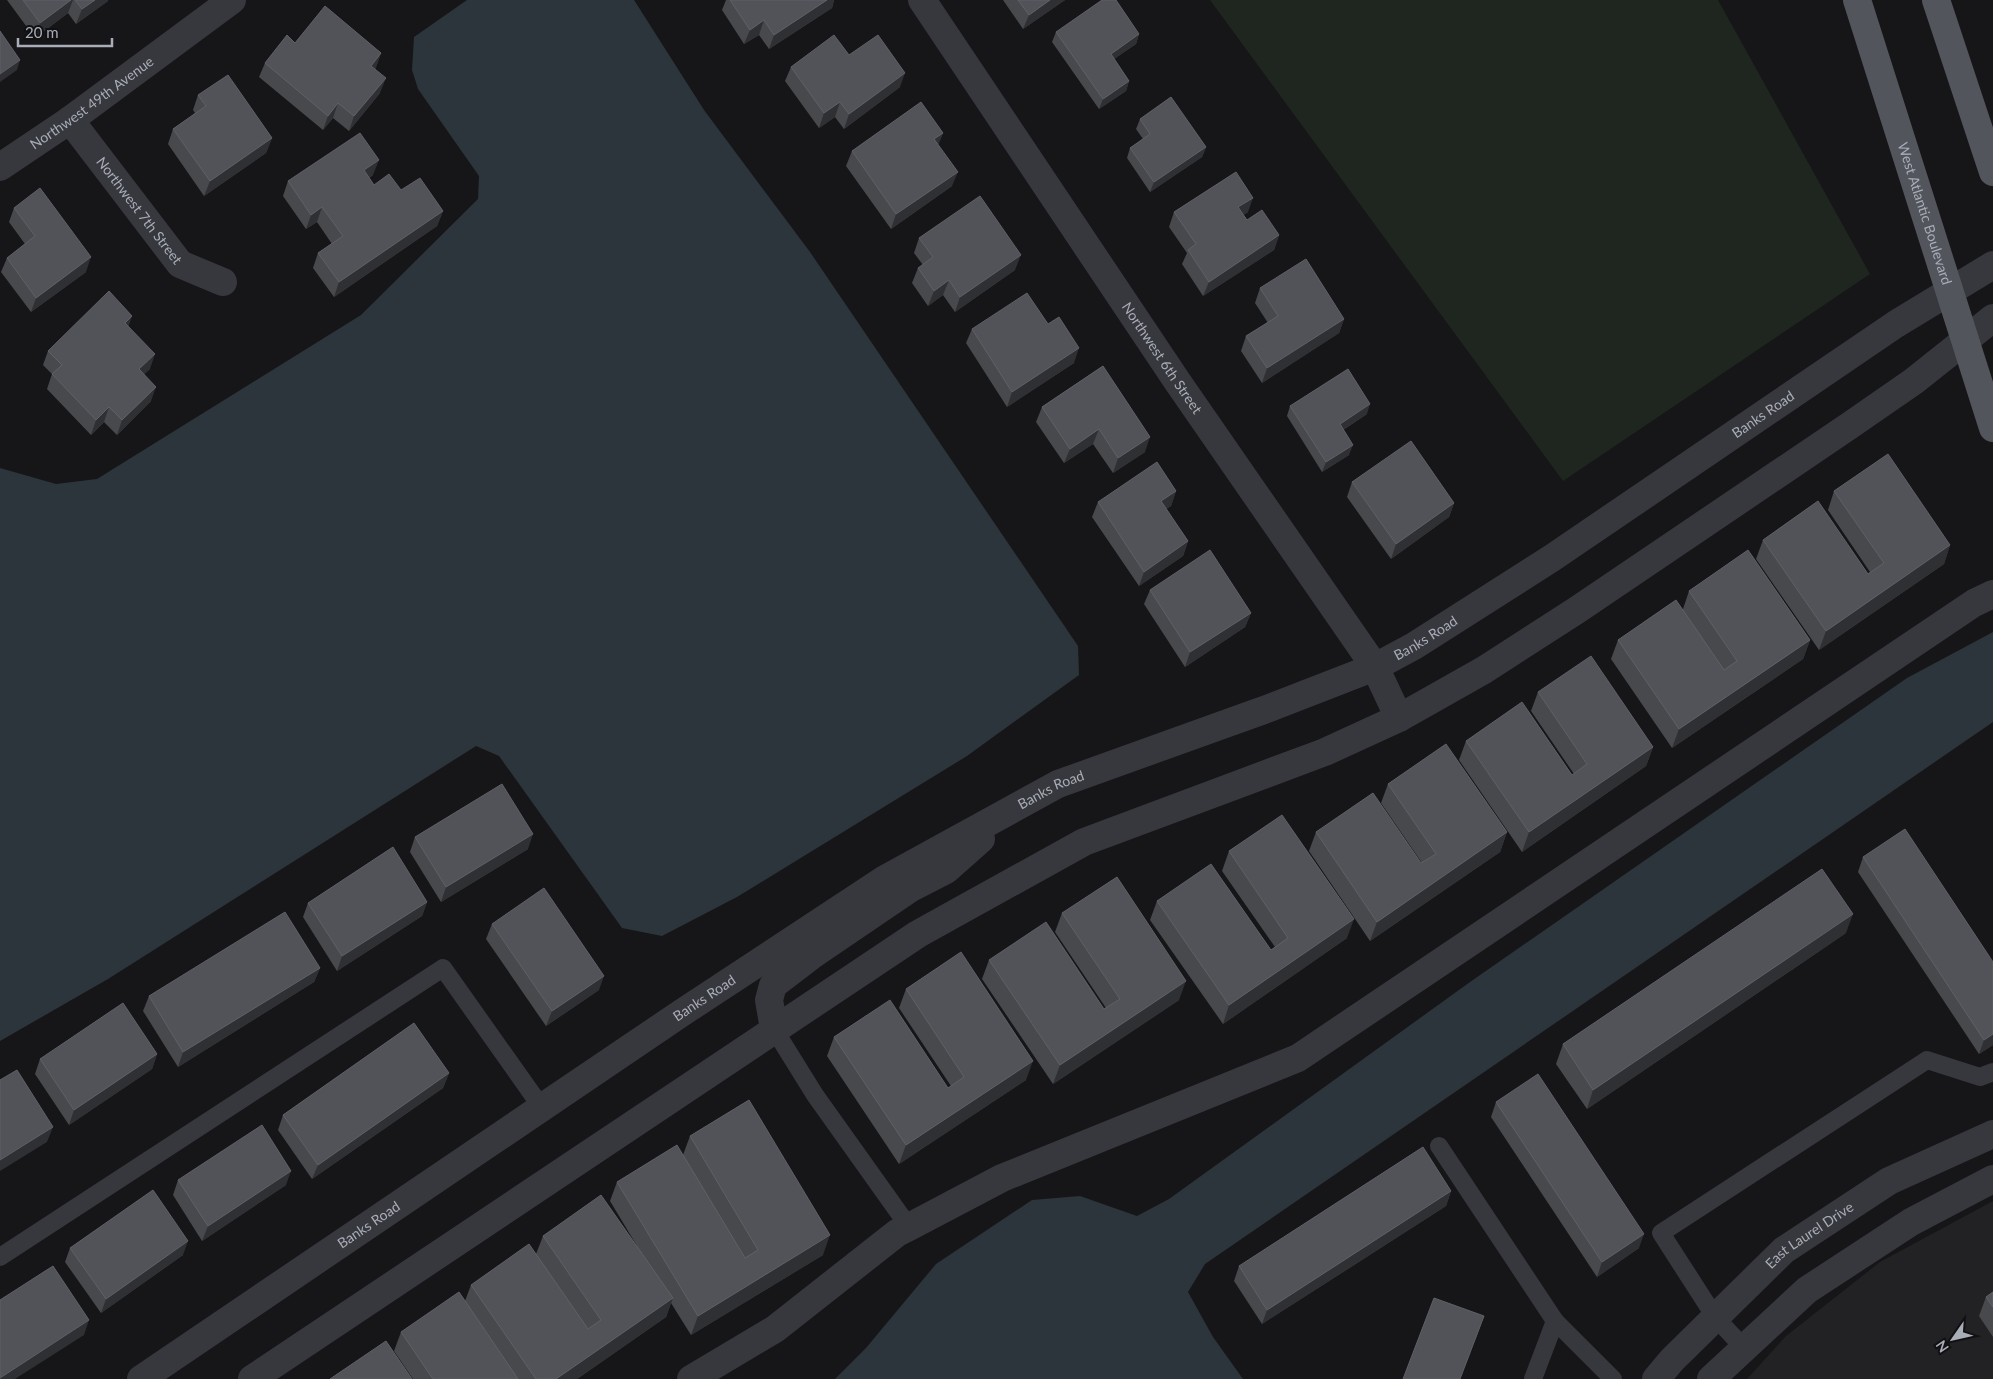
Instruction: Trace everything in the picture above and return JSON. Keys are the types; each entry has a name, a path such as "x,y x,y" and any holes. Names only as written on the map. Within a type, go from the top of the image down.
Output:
{"main road":[{"name":"West Atlantic Boulevard","path":"1857,0 1993,428"},
{"path":"1936,0 1993,172"}],"street":[{"name":"Northwest 49th Avenue","path":"0,167 70,120 232,0"},
{"name":"Northwest 6th Street","path":"922,0 1177,381 1375,667 1399,718"},
{"name":"Northwest 7th Street","path":"70,120 180,264 223,282"},
{"name":"Banks Road","path":"141,1379 686,1010 885,880 1058,784 1264,710 1375,667 1464,616 1896,324 1993,265"},
{"path":"252,1379 918,934 1084,842 1326,752 1399,718 1484,670 1577,610 1914,381 1993,318"},
{"path":"691,1379 775,1329 897,1233 1002,1178 1298,1058 1974,603 1993,594"},
{"path":"774,1029 769,1000 773,985 811,956 895,899 946,870 1020,805"},
{"name":"East Laurel Drive","path":"1656,1379 1672,1360 1784,1250 1889,1181 1993,1134"},
{"path":"1711,1379 1807,1290 1912,1222 1993,1180"}],"lane":[{"path":"0,1257 443,968 542,1108"},
{"path":"774,1029 815,1095 909,1227"},
{"path":"1744,1348 1715,1317 1661,1234 1927,1060 1980,1077 1993,1072"},
{"path":"1439,1146 1555,1321 1613,1379"},
{"path":"1533,1379 1555,1321"}],"shaded area":[{"path":"467,0 634,0 704,110 810,252 1078,646 1079,675 967,756 737,897 662,936 622,928 499,756 476,746 108,979 0,1041 0,468 56,484 97,479 361,315 478,199 479,176 418,89 412,70 414,37"},
{"path":"1210,0 1718,0 1870,274 1563,481"},
{"path":"1993,632 1993,722 1205,1264 1188,1292 1213,1337 1243,1379 835,1379 866,1348 936,1264 1032,1200 1080,1196 1137,1216 1169,1199 1470,982 1907,678"},
{"path":"1993,1201 1993,1379 1747,1379 1786,1336 1880,1262"}],"building":[{"path":"23,0 71,0 40,23"},
{"path":"75,0 95,0 82,9"},
{"path":"730,0 827,0 774,35 764,20 750,30"},
{"path":"1018,0 1050,0 1029,15"},
{"path":"1102,0 1116,0 1139,34 1111,54 1129,81 1103,99 1056,32"},
{"path":"325,6 381,53 371,66 386,78 354,116 338,103 328,116 265,63 287,35 295,43"},
{"path":"0,31 20,60 0,74"},
{"path":"834,35 849,55 878,35 905,73 849,114 840,102 824,113 791,67"},
{"path":"228,75 272,138 210,181 173,129 206,106 198,95"},
{"path":"1171,97 1206,147 1154,182 1130,148 1150,134 1140,119"},
{"path":"921,102 943,133 934,139 958,172 896,214 852,151"},
{"path":"360,133 379,160 364,170 374,185 389,174 401,190 420,178 443,211 339,282 318,253 343,236 322,207 311,215 288,181"},
{"path":"1236,172 1253,198 1238,207 1247,220 1262,210 1279,235 1209,282 1188,250 1196,244 1174,212"},
{"path":"40,188 91,257 36,298 7,258 35,236 14,208"},
{"path":"980,196 1021,255 960,297 949,280 934,291 918,268 933,257 919,238"},
{"path":"1306,259 1344,319 1267,368 1246,336 1278,316 1260,288"},
{"path":"109,291 132,316 125,323 155,354 139,369 156,387 122,420 109,407 96,420 52,374 62,365 48,351"},
{"path":"1027,293 1048,324 1059,317 1079,348 1012,392 972,329"},
{"path":"1103,366 1150,437 1118,458 1099,429 1070,449 1042,407"},
{"path":"1348,369 1370,404 1340,424 1353,445 1326,462 1290,406"},
{"path":"1411,441 1454,503 1396,544 1352,482"},
{"path":"1888,454 1950,545 1826,631 1763,540 1818,501 1868,574 1884,563 1834,491"},
{"path":"1157,462 1176,491 1161,501 1188,541 1144,572 1098,502"},
{"path":"1210,550 1251,613 1190,652 1150,590"},
{"path":"1748,550 1810,640 1679,729 1618,640 1676,600 1724,670 1737,661 1689,591"},
{"path":"1591,656 1653,747 1529,832 1466,741 1522,702 1572,775 1587,764 1538,692"},
{"path":"1446,744 1507,832 1377,922 1316,832 1373,793 1421,863 1436,854 1388,784"},
{"path":"502,784 533,834 446,887 415,837"},
{"path":"1282,815 1354,919 1229,1005 1157,901 1211,864 1271,950 1288,938 1229,851"},
{"path":"1905,829 1993,962 1993,1034 1984,1040 1863,857"},
{"path":"393,847 427,902 342,956 308,903"},
{"path":"1822,869 1853,914 1593,1090 1563,1044"},
{"path":"1117,877 1186,981 1060,1065 989,960 1046,922 1104,1009 1120,999 1062,913"},
{"path":"544,888 604,976 552,1011 492,924"},
{"path":"285,912 320,968 183,1052 149,996"},
{"path":"961,952 1033,1061 906,1145 834,1037 890,1000 948,1088 964,1077 906,989"},
{"path":"123,1003 157,1054 74,1110 40,1059"},
{"path":"414,1023 449,1073 318,1165 283,1115"},
{"path":"17,1070 53,1127 0,1160 0,1080"},
{"path":"1538,1074 1644,1234 1602,1262 1496,1102"},
{"path":"749,1100 830,1235 698,1316 617,1182 677,1145 745,1258 758,1250 690,1136"},
{"path":"262,1125 291,1171 208,1226 178,1180"},
{"path":"1423,1147 1451,1191 1267,1310 1239,1266"},
{"path":"153,1190 188,1241 106,1299 70,1248"},
{"path":"601,1195 673,1298 556,1379 536,1379 471,1285 529,1244 588,1329 601,1320 543,1236"},
{"path":"53,1266 89,1320 0,1378 0,1300"},
{"path":"459,1292 518,1379 433,1379 401,1332"},
{"path":"1993,1292 1993,1307 1986,1297"},
{"path":"1434,1298 1484,1316 1460,1379 1403,1379"},
{"path":"386,1341 412,1379 330,1379"}]}
